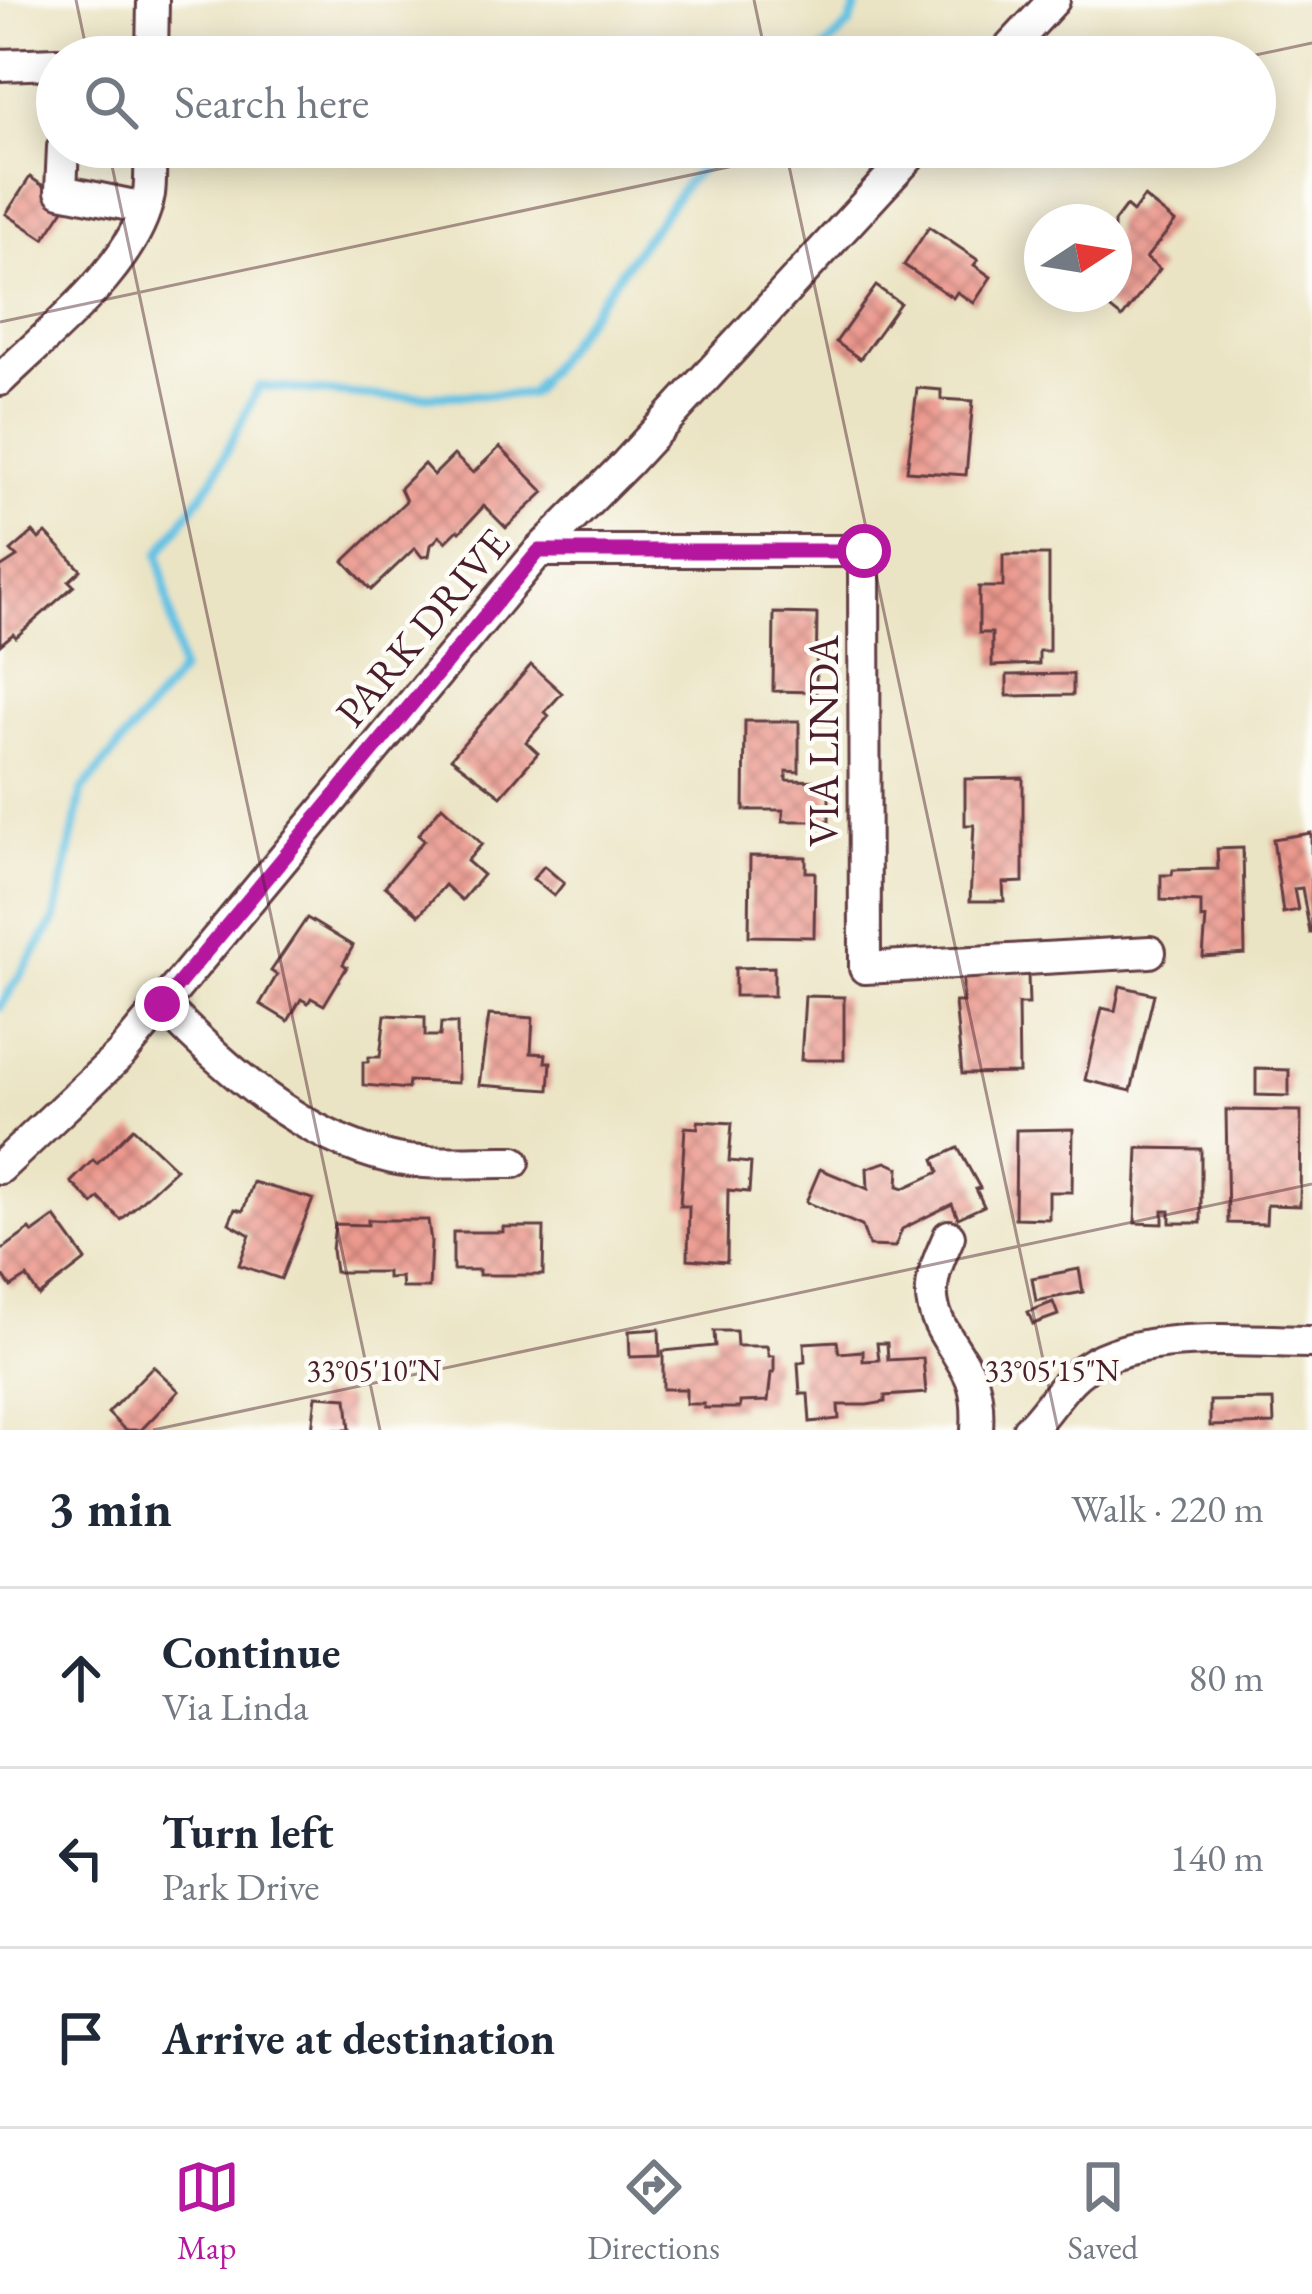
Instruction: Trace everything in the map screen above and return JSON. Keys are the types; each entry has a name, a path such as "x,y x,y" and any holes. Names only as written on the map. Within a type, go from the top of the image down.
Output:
{"street":[{"path":"152,36 153,0"},
{"path":"1021,36 1054,0"},
{"path":"0,65 36,64"},
{"path":"62,168 61,191 144,208"},
{"path":"0,380 109,272 137,226 149,195 150,168"},
{"name":"PARK DRIVE","path":"0,1168 121,1054 539,551 626,464 899,168"},
{"name":"VIA LINDA","path":"539,551 864,551 866,968 1150,952"},
{"path":"162,1004 203,1046 303,1125 394,1159 514,1162"},
{"path":"949,1236 931,1293 940,1322 972,1379 977,1430"},
{"path":"1028,1430 1077,1374 1117,1353 1174,1342 1312,1342"}],"building":[{"path":"30,177 68,203 44,239 6,214"},
{"path":"1144,197 1175,222 1146,258 1160,269 1132,305 1132,211"},
{"path":"929,227 978,260 974,265 991,277 974,303 957,292 953,298 904,265"},
{"path":"876,286 900,303 860,359 836,342"},
{"path":"917,388 941,390 941,399 973,401 966,475 907,471"},
{"path":"500,447 544,492 506,528 484,506 446,542 440,536 429,556 422,557 415,548 371,590 344,561 406,501 400,488 424,464 434,475 454,455 473,473"},
{"path":"33,532 39,539 46,533 81,570 69,581 74,586 16,637 13,634 0,645 0,568 17,557 11,551"},
{"path":"1003,555 1049,555 1049,651 1039,651 1039,664 992,666 992,633 979,633 979,587 1003,587"},
{"path":"774,613 817,614 816,692 773,691"},
{"path":"531,665 562,693 526,742 538,753 501,796 451,758"},
{"path":"1073,674 1073,695 1007,696 1007,675"},
{"path":"745,721 799,721 799,772 786,771 786,780 829,781 829,821 783,821 783,810 744,810"},
{"path":"1023,778 1023,882 1003,883 1004,901 970,901 974,825 965,825 965,779"},
{"path":"442,806 482,844 467,861 483,875 462,900 445,885 419,915 385,886 424,840 418,835"},
{"path":"1311,833 1310,933 1302,888 1294,889 1298,910 1283,913 1273,839"},
{"path":"1243,848 1245,954 1203,957 1206,918 1201,919 1201,902 1161,900 1161,875 1172,875 1173,870 1218,869 1217,849"},
{"path":"750,856 806,857 806,872 815,872 814,937 749,936"},
{"path":"544,866 564,883 554,896 533,879"},
{"path":"307,918 353,946 343,964 347,967 324,1005 301,999 288,1021 260,1004 277,975 271,971"},
{"path":"774,967 774,996 735,996 735,968"},
{"path":"963,975 1028,975 1029,1004 1018,1004 1019,1073 962,1074 955,1002 963,1002"},
{"path":"1120,986 1154,994 1131,1091 1085,1080 1102,1008 1115,1011"},
{"path":"805,996 844,997 844,1060 801,1060"},
{"path":"385,1015 425,1017 425,1036 440,1036 441,1023 457,1023 458,1083 409,1081 408,1089 363,1085 363,1062 380,1057"},
{"path":"489,1015 533,1018 531,1053 546,1054 545,1062 551,1062 549,1090 479,1085"},
{"path":"1256,1069 1289,1070 1289,1096 1256,1095"},
{"path":"1226,1110 1301,1111 1300,1206 1267,1205 1266,1224 1228,1223"},
{"path":"698,1121 732,1123 729,1161 751,1163 749,1192 728,1190 727,1262 688,1259 689,1206 680,1206 685,1127 698,1128"},
{"path":"133,1128 176,1169 121,1220 99,1198 93,1204 71,1182"},
{"path":"1073,1129 1072,1192 1049,1192 1049,1219 1015,1218 1016,1130"},
{"path":"958,1148 980,1188 976,1189 984,1206 958,1218 952,1204 902,1229 895,1247 869,1246 862,1226 806,1202 820,1169 868,1189 867,1168 886,1162 899,1168 898,1186 904,1188 939,1172 934,1159"},
{"path":"1138,1148 1201,1149 1201,1223 1170,1223 1170,1211 1163,1211 1163,1224 1135,1223"},
{"path":"253,1182 313,1199 281,1279 239,1265 250,1235 229,1223 235,1209 243,1211"},
{"path":"55,1217 86,1260 39,1296 27,1277 11,1287 4,1277 0,1279 0,1251"},
{"path":"368,1220 428,1220 429,1288 402,1288 401,1277 387,1278 387,1272 335,1272 335,1224 368,1225"},
{"path":"503,1227 544,1227 543,1275 453,1270 453,1232 503,1232"},
{"path":"1079,1269 1083,1292 1036,1301 1032,1278"},
{"path":"1053,1302 1058,1315 1033,1324 1028,1312"},
{"path":"659,1329 660,1356 630,1357 629,1331"},
{"path":"714,1331 736,1331 737,1346 767,1346 769,1356 774,1356 768,1401 740,1402 740,1408 704,1408 704,1404 686,1404 686,1389 663,1389 663,1351 715,1346"},
{"path":"837,1341 839,1353 863,1351 863,1361 879,1360 877,1343 887,1343 888,1360 923,1358 926,1393 885,1396 885,1402 867,1405 838,1405 839,1419 810,1422 808,1394 800,1394 798,1363 805,1362 804,1343"},
{"path":"153,1366 179,1391 141,1430 125,1430 108,1413"},
{"path":"316,1396 347,1398 350,1430 312,1430"},
{"path":"1273,1400 1274,1424 1210,1426 1210,1401"}],"waterway":[{"path":"838,36 849,25 859,0"},
{"path":"0,1007 55,920 82,791 181,671 159,554 213,479 259,386 384,397 530,394 701,168"}],"route":[{"path":"162,1004 539,551 864,551"}]}
